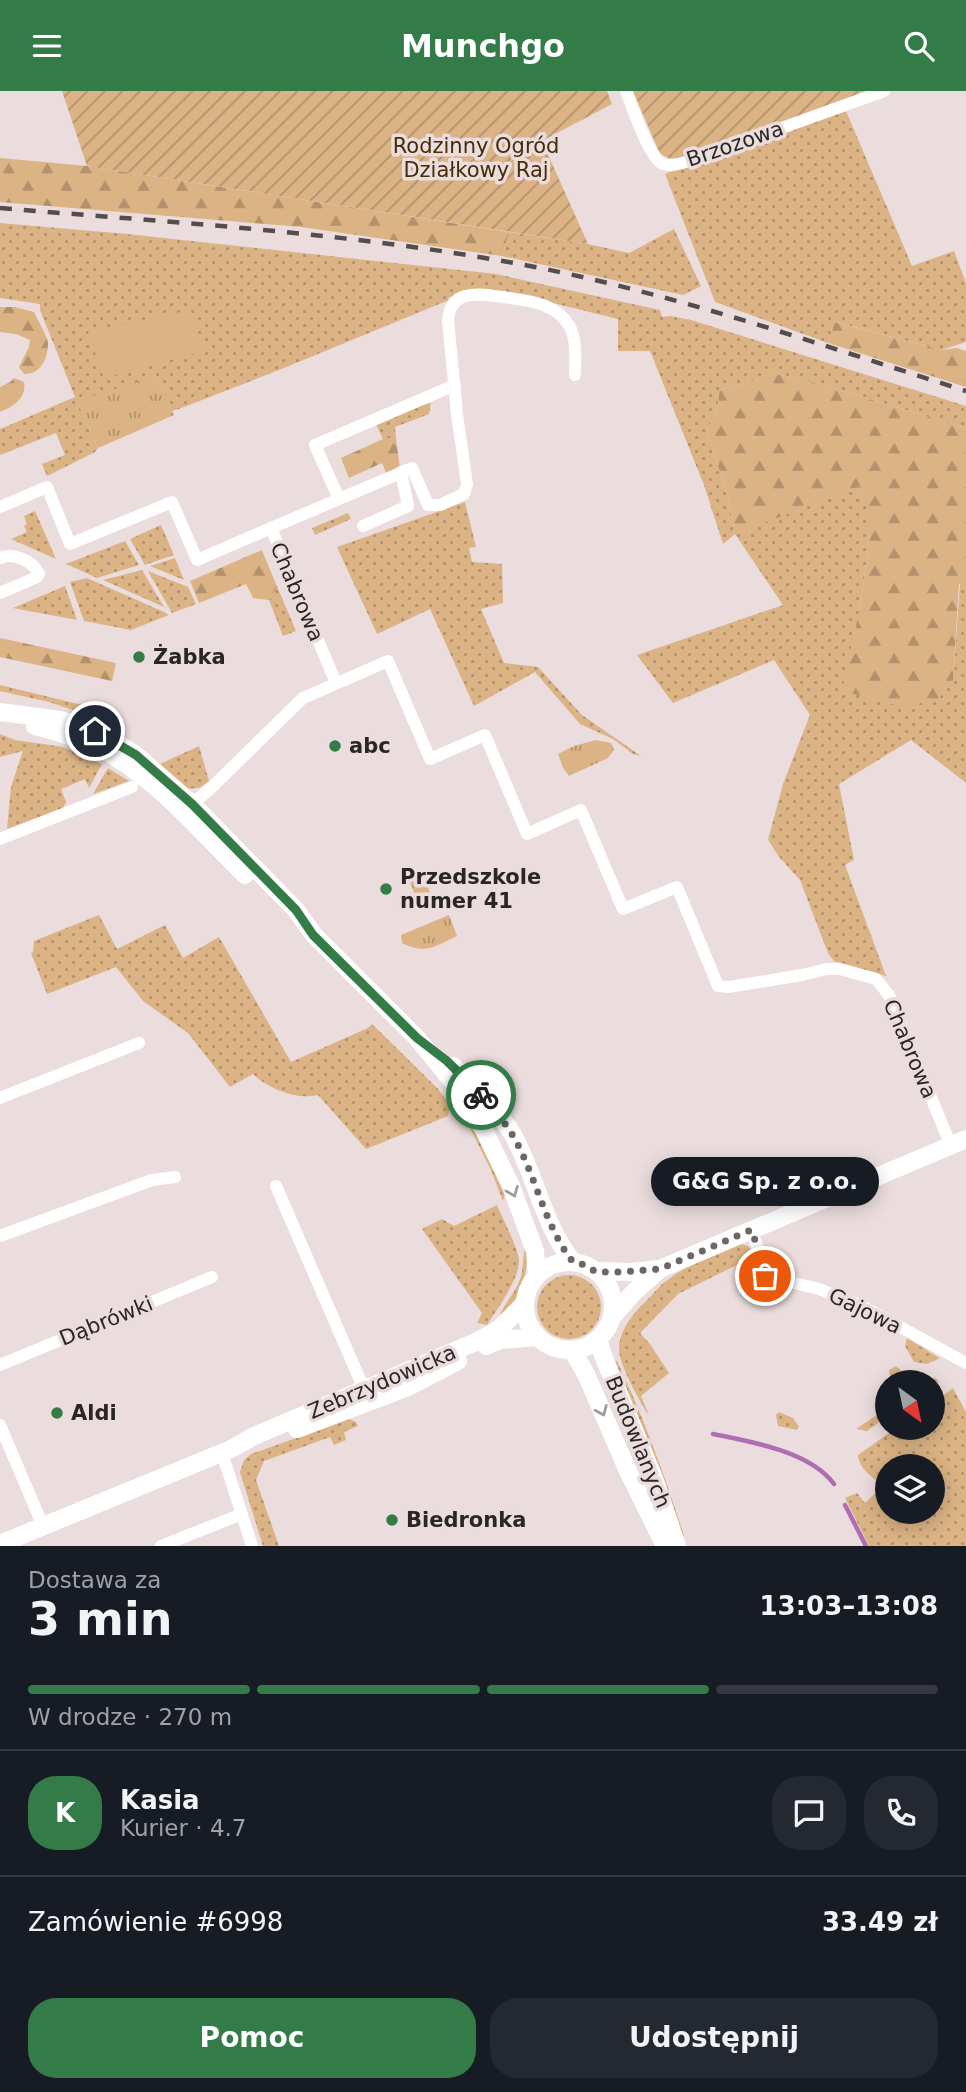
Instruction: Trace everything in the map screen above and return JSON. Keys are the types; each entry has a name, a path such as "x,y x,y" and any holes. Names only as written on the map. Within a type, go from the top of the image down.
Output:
{"main road":[{"path":"0,714 70,736 109,754 186,808 289,918 313,935 417,1038 454,1083 495,1152 534,1246 537,1276"},
{"path":"417,1038 447,1061 504,1122 522,1154 556,1237 573,1262"},
{"path":"612,1317 633,1293 660,1269 958,1143"},
{"path":"573,1262 596,1272 610,1289 613,1302 608,1327 598,1339 585,1347 572,1350 555,1348 537,1337 527,1319 525,1303 529,1286 537,1276 551,1266 573,1262"},
{"path":"596,1272 660,1269"},
{"name":"Zebrzydowicka","path":"0,1544 226,1451 252,1437 486,1337 498,1330 525,1303"},
{"name":"Zebrzydowicka","path":"226,1451 264,1441 411,1386 496,1342 537,1337"},
{"name":"Budowlanych","path":"598,1339 654,1478 677,1546"},
{"name":"Budowlanych","path":"572,1350 586,1374 627,1469 665,1546"}],"street":[{"name":"Brzozowa","path":"626,91 651,150 656,159 667,165 690,161 884,91"},
{"path":"271,528 412,468 428,505 440,505 464,494 467,481 449,338 449,312 453,303 463,297 478,293 547,305 565,320 572,333 575,375"},
{"path":"339,499 316,445 455,385"},
{"path":"363,526 408,506 401,472"},
{"name":"Chabrowa","path":"0,506 47,488 70,544 172,502 197,560 271,528 336,684"},
{"path":"0,558 12,555 34,567 39,575 0,593"},
{"name":"Chabrowa","path":"186,808 219,781 303,698 388,661 430,759 485,735 527,834 581,810 623,909 677,887 718,986 729,987 827,969 841,969 876,979 889,995 958,1143"},
{"path":"0,839 132,787"},
{"path":"0,1098 139,1043"},
{"path":"0,1236 152,1180 176,1177"},
{"path":"276,1187 364,1389"},
{"name":"Gajowa","path":"751,1230 765,1276 819,1289 862,1306 966,1363"},
{"name":"Dąbrówki","path":"0,1365 212,1277"},
{"path":"0,1425 43,1527"},
{"path":"226,1451 252,1546"},
{"path":"161,1546 242,1514"}],"green space":[{"name":"Rodzinny Ogród Działkowy Raj","path":"62,91 607,91 612,104 542,141 588,244 87,166"},
{"path":"633,91 872,91 688,159 671,159 660,154"},
{"path":"846,111 912,266 954,251 966,283 966,342 941,350 836,322 828,343 715,302 665,174"},
{"path":"0,158 87,166 509,232 502,256 301,227 0,202"},
{"path":"0,223 496,274 660,310 662,317 691,320 966,406 966,428 816,383 772,373 719,390 718,408 707,430 728,498 735,533 860,486 863,502 870,511 870,534 861,602 843,691 953,680 960,584 966,584 966,783 911,740 839,784 854,860 845,865 886,976 834,961 828,953 800,880 768,840 783,784 810,715 774,660 673,703 637,655 783,605 735,534 723,544 704,485 650,351 618,351 618,319 549,302 474,289 172,411 157,376 80,408 98,448 47,476 42,464 65,455 56,433 0,455 0,429 75,397 40,310 40,304 0,298"},
{"path":"674,229 701,286 683,295 502,256 509,232 629,253"},
{"path":"0,307 15,307 34,312 44,332 48,343 45,360 39,369 30,374 24,374 19,367 30,340 16,334 0,332"},
{"path":"191,310 204,351 104,378 88,332"},
{"path":"835,322 941,350 957,348 966,351 966,387 828,343"},
{"path":"772,373 816,383 966,428 966,584 959,584 953,680 937,701 901,706 842,691 861,602 870,534 870,512 863,502 860,486 735,534 728,498 707,430 718,408 719,390"},
{"path":"157,376 174,415 98,448 80,408 85,398"},
{"path":"14,378 24,382 23,393 14,405 0,412 0,387"},
{"path":"431,403 429,414 395,427 396,438 383,439 376,424"},
{"path":"396,438 400,469 387,475 382,463 349,478 341,458 383,439"},
{"path":"465,502 476,547 469,548 472,562 502,564 503,603 481,609 504,663 538,667 582,715 641,756 580,724 535,672 474,706 430,609 377,634 337,547"},
{"path":"35,511 56,559 11,539 27,532 24,516"},
{"path":"348,513 351,519 315,535 312,528"},
{"path":"161,525 174,555 145,565 130,539"},
{"path":"125,541 139,565 97,578 66,564"},
{"path":"262,550 277,587 269,600 253,598 246,584 199,603 190,581"},
{"path":"175,558 184,580 150,566"},
{"path":"142,570 164,607 103,580"},
{"path":"148,571 188,587 196,604 172,613"},
{"path":"87,578 169,615 131,630 84,621 70,582"},
{"path":"274,579 296,631 283,636 269,600 277,587"},
{"path":"65,586 77,620 13,608"},
{"path":"0,638 116,663 112,681 0,657"},
{"path":"0,685 115,713 112,725 49,702 0,691"},
{"path":"0,734 15,740 63,747 102,764 89,788 85,779 61,789 66,802 63,808 7,829 11,787 23,751 0,757"},
{"path":"596,740 611,743 614,750 608,758 569,776 558,754"},
{"path":"129,741 160,764 199,746 209,781 199,788 185,789"},
{"path":"108,768 129,781 93,794"},
{"path":"420,870 430,892 416,897 407,875"},
{"path":"99,915 117,949 165,925 183,958 219,937 291,1062 372,1024 437,1088 450,1104 448,1116 366,1149 318,1095 292,1095 267,1084 253,1074 230,1087 188,1033 143,1001 116,967 47,994 31,953 34,941"},
{"path":"449,915 457,936 424,949 402,943 401,935"},
{"path":"470,1128 476,1130 505,1194 503,1201 490,1168"},
{"path":"497,1205 519,1261 512,1285 487,1325 477,1323 482,1313 422,1229 442,1219 454,1226"},
{"path":"741,1244 748,1246 751,1258 678,1294 640,1333 669,1373 641,1396 649,1416 622,1363 619,1347 626,1326 659,1288 677,1273"},
{"path":"525,1249 526,1268 522,1286 513,1303 499,1317 519,1282"},
{"path":"563,1275 575,1275 592,1284 599,1295 599,1319 592,1330 575,1339 563,1339 551,1334 542,1325 537,1313 537,1301 542,1289 551,1280"},
{"path":"907,1338 940,1358 927,1364 914,1362 905,1346"},
{"path":"613,1361 617,1361 645,1426 684,1536 681,1536"},
{"path":"953,1388 966,1412 966,1546 869,1546 845,1498 857,1493 865,1503 875,1494 875,1524 945,1524 945,1454 875,1454 875,1480 864,1469 858,1455 879,1440 945,1440 945,1394"},
{"path":"779,1412 793,1418 799,1427 797,1430 778,1426 776,1415"},
{"path":"875,1416 875,1425 867,1431 856,1429"},
{"path":"349,1419 358,1426 344,1432 346,1440 334,1445 330,1437 264,1461 256,1480 279,1546 263,1546 240,1472 244,1460 251,1454"}],"waterway":[{"path":"713,1434 795,1456 810,1463 834,1484"},
{"path":"845,1505 866,1546"}],"railway":[{"path":"0,208 335,237 535,267 699,307 966,391"}],"way so far":[{"path":"481,1095 512,1135 552,1230 573,1262 596,1272 660,1269 751,1230 765,1276"}],"place":[{"name":"Żabka","path":"139,657"},
{"name":"abc","path":"335,746"},
{"name":"Przedszkole numer 41","path":"386,889"},
{"name":"G&G Sp. z o.o.","path":"765,1276"},
{"name":"Aldi","path":"57,1413"},
{"name":"Biedronka","path":"392,1520"}],"route":[{"path":"95,731 136,755 192,804 296,910 313,935 417,1038 447,1061 481,1095"}]}
